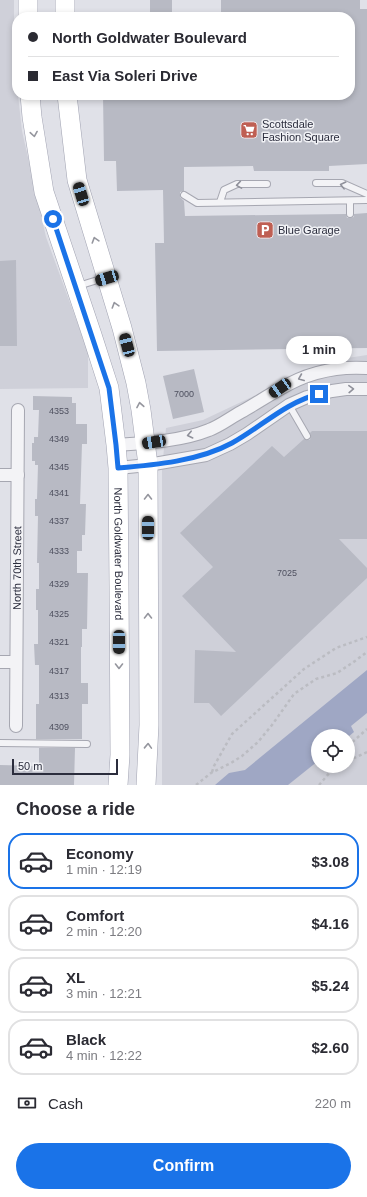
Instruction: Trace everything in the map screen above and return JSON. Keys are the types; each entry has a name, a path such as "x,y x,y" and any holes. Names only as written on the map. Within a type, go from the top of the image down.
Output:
{"main road":[{"path":"28,0 28,12"},
{"path":"65,0 65,12"},
{"name":"North Goldwater Boulevard","path":"30,100 44,192 109,388 118,468 120,739 118,785"},
{"path":"68,100 77,180 122,328 136,383 148,465 148,725 146,785"}],"street":[{"path":"116,445 145,443 191,435 209,430 280,388 309,375 346,368 367,368"},
{"path":"118,468 148,465 206,455 230,444 289,406 307,397 346,389 367,389"},
{"name":"North 70th Street","path":"16,726 18,410"},
{"path":"0,475 18,475"},
{"path":"0,662 16,662"}],"lane":[{"path":"316,183 342,183 367,194"},
{"path":"220,202 224,190 237,184 267,184"},
{"path":"184,195 197,203 367,200"},
{"path":"350,201 350,214"},
{"path":"75,287 107,278"},
{"path":"289,406 307,436"},
{"path":"0,743 86,744"}],"path":[{"path":"211,773 232,734 282,688 304,669 336,648 367,637"},
{"path":"196,785 211,773 242,756 258,742 294,694 316,679 337,673 367,652"},
{"path":"355,740 367,729"},
{"path":"355,758 367,752"},
{"path":"319,785 330,773"}],"shaded area":[{"path":"0,0 14,0 14,12 12,12 12,100 19,100 22,131 46,237 88,352 88,388 0,389"},
{"path":"367,355 367,785 162,785 162,469 166,428 203,420 328,361"}],"water":[{"path":"367,670 367,713 351,726 352,729 311,729 311,767 288,785 215,785 229,773 245,770"}],"building":[{"path":"150,0 172,0 172,12 150,12"},
{"name":"Blue Garage","path":"221,0 360,0 360,9 367,9 367,164 329,166 329,171 254,171 253,166 184,167 184,191 180,192 180,197 184,201 185,216 346,214 347,218 350,218 354,217 354,214 367,213 367,348 157,351 155,243 164,243 163,190 117,191 116,161 104,161 103,100 355,100 355,12 221,12"},
{"path":"16,260 17,346 0,346 0,261"},
{"path":"194,369 204,412 173,419 163,376"},
{"path":"33,396 72,397 72,403 76,403 76,424 87,424 87,444 82,444 80,504 86,504 85,535 82,535 82,551 77,551 77,573 88,573 87,629 82,629 81,683 88,683 88,704 82,704 82,739 36,739 36,704 39,704 39,665 35,665 34,644 38,644 38,610 36,610 36,589 39,589 39,563 37,563 38,516 35,516 35,499 37,499 38,465 35,465 35,461 32,461 32,443 34,443 34,437 38,437 39,410 33,410"},
{"path":"312,431 367,431 367,539 339,539 367,568 367,578 221,716 209,703 194,703 195,650 236,652 182,596 213,567 180,533 272,446 284,457 304,439 310,440 310,433"},
{"path":"39,748 75,748 74,785 0,785 0,765 39,766"}],"place":[{"name":"Scottsdale Fashion Square","path":"249,130"},
{"name":"Blue Garage","path":"265,230"}],"route":[{"path":"53,219 109,388 118,468 148,465 206,455 247,434 289,406 307,397 319,394"}]}
